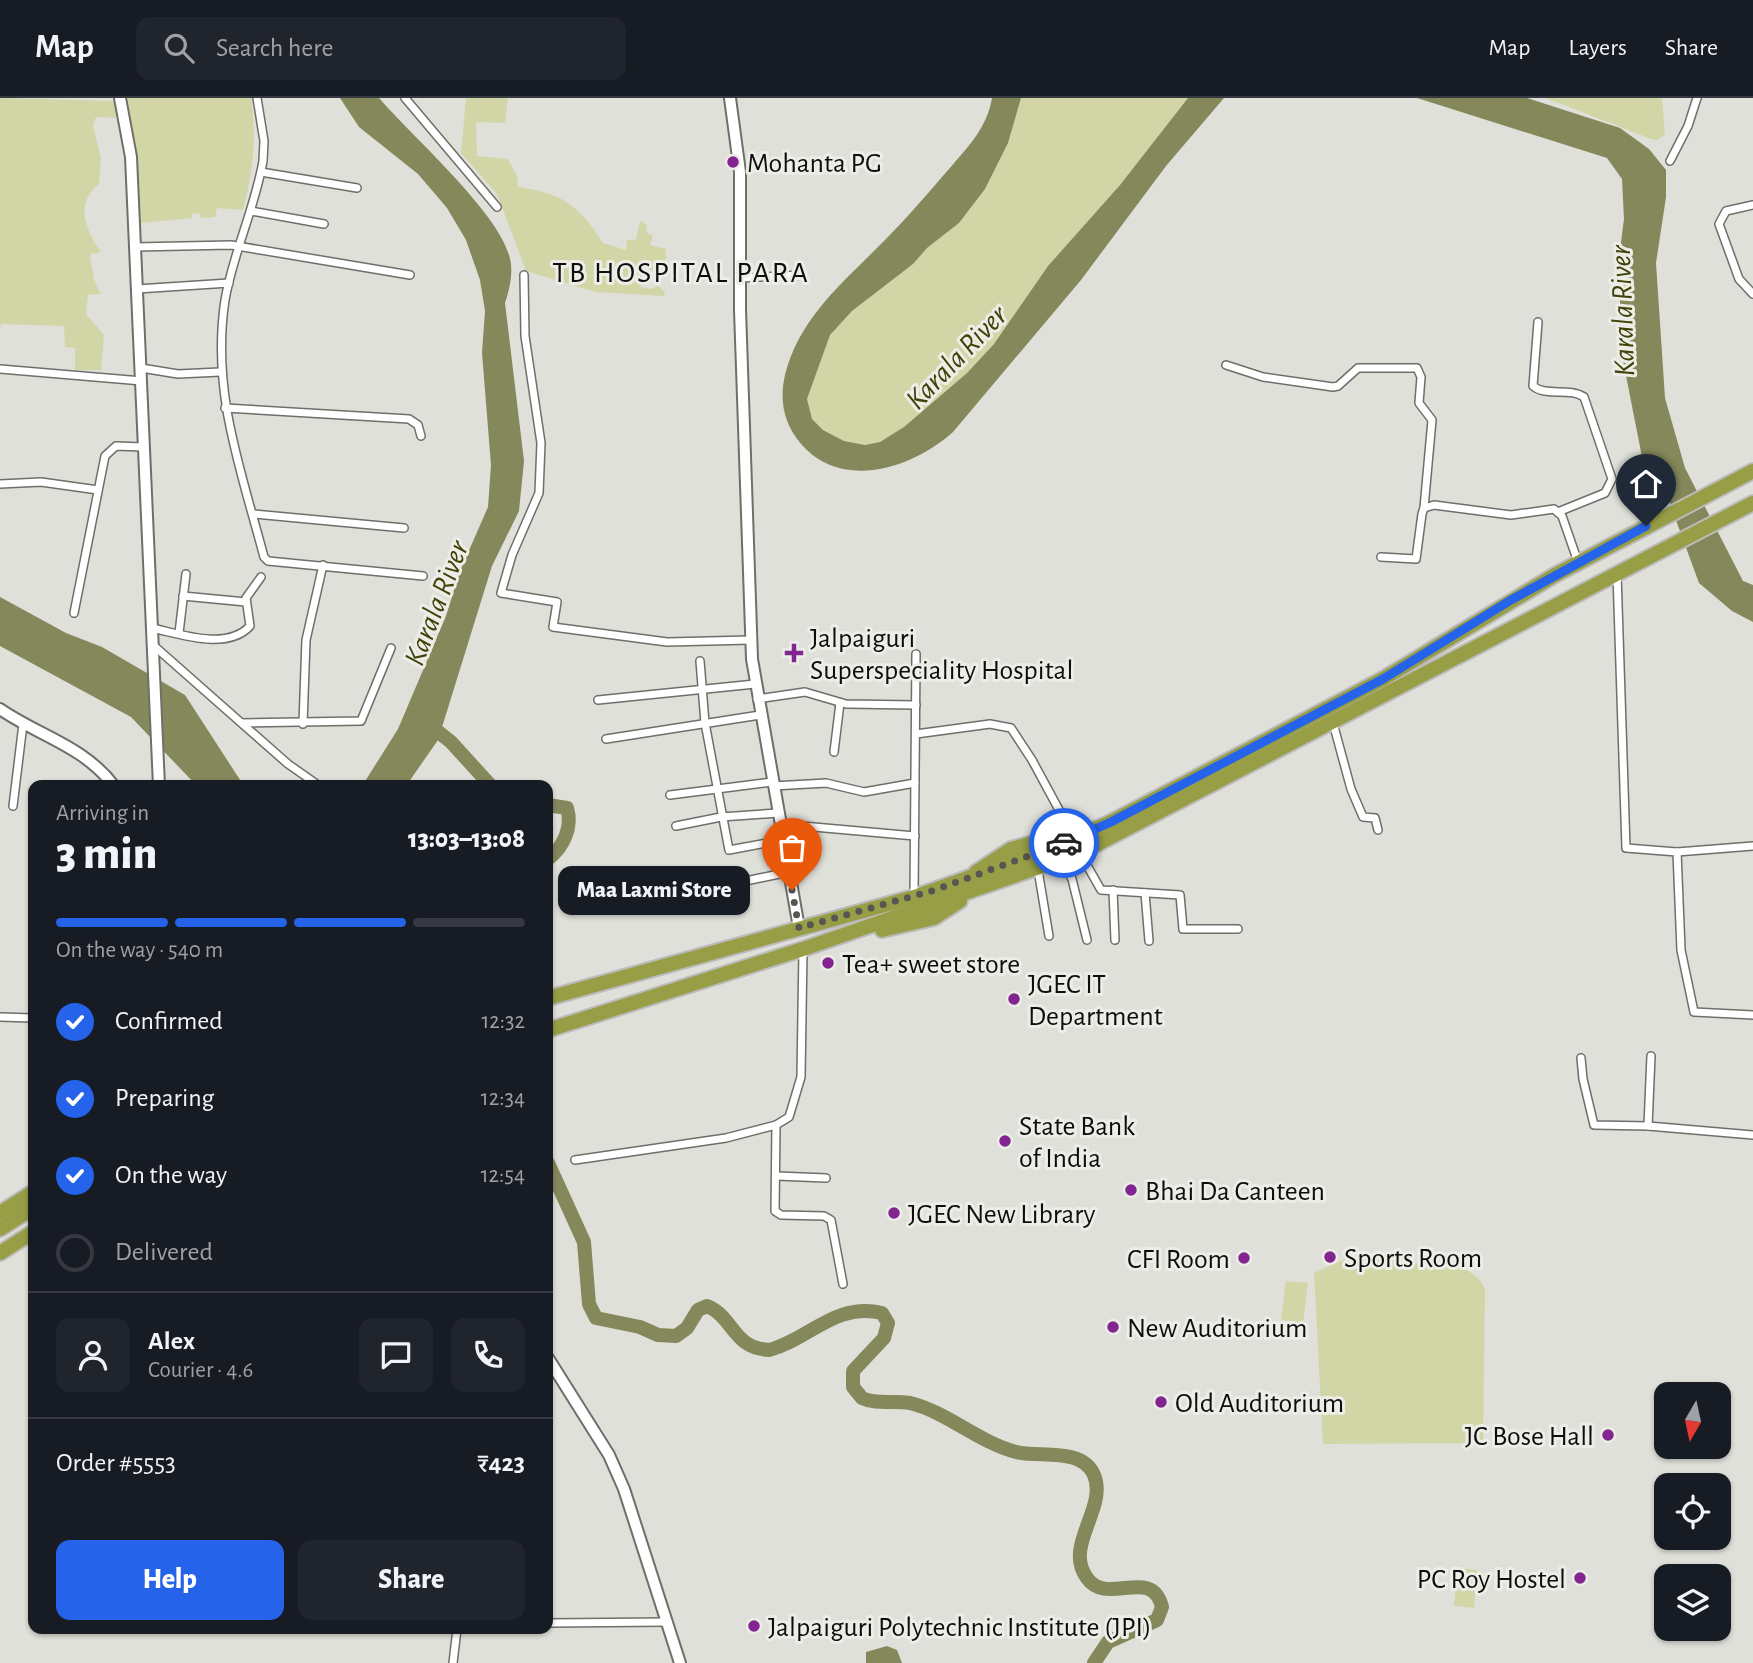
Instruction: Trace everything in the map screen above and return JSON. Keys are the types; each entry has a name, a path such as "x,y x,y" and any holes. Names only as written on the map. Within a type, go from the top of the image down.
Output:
{"highway":[{"path":"553,1028 854,932 968,887 1057,846 1383,679 1578,562 1749,473"},
{"path":"553,997 914,897 1038,870 1061,861 1333,723 1753,503"},
{"path":"968,887 1011,849 1100,826"},
{"path":"799,928 803,949"},
{"path":"0,1213 28,1195"},
{"path":"0,1229 28,1211"},
{"path":"0,1253 28,1235"}],"main road":[{"path":"120,98 130,149 159,780"},
{"path":"730,98 740,172 740,278 751,640 757,699 799,928"},
{"path":"0,709 23,724 85,755 108,780"},
{"path":"553,1368 603,1444 619,1477 680,1663"}],"street":[{"path":"257,98 264,141 261,172 229,283 222,324 220,372 225,408 266,560 422,576"},
{"path":"405,98 497,207"},
{"path":"1670,161 1688,126 1697,98"},
{"path":"261,172 357,188"},
{"path":"1753,205 1726,211 1719,224 1740,279 1753,294"},
{"path":"251,211 324,224"},
{"path":"135,247 215,243 410,275"},
{"path":"524,275 524,336 541,443 539,493 512,555 500,593 557,602 554,627 667,642 751,640"},
{"path":"740,278 801,275"},
{"path":"137,289 229,283"},
{"path":"1424,508 1434,505 1520,515 1547,510 1558,512 1605,493 1612,479 1584,397 1571,392 1540,391 1533,386 1538,322"},
{"path":"1226,365 1262,377 1333,387 1338,386 1358,368 1417,369 1421,377 1419,402 1432,420 1424,508 1416,559 1381,557"},
{"path":"141,368 178,374 220,372"},
{"path":"0,369 142,381"},
{"path":"225,408 409,419 418,425 421,436"},
{"path":"74,612 107,452 116,446 144,447"},
{"path":"0,484 41,482 98,490"},
{"path":"1558,512 1578,562"},
{"path":"253,514 404,528"},
{"path":"303,724 306,640 323,565"},
{"path":"1617,573 1626,848 1677,852 1753,845"},
{"path":"179,633 186,574"},
{"path":"152,628 215,639 240,634 250,626 246,602 261,577"},
{"path":"183,596 246,602"},
{"path":"153,644 288,764 311,780"},
{"path":"242,723 303,724 356,722 363,719 391,648"},
{"path":"914,897 916,654"},
{"path":"699,661 705,723 729,850 783,840"},
{"path":"598,700 755,684"},
{"path":"757,699 813,692 840,703 916,705"},
{"path":"834,752 840,703"},
{"path":"607,739 760,715"},
{"path":"1333,723 1351,789 1363,817 1376,818 1378,830"},
{"path":"13,806 23,724"},
{"path":"916,734 990,724 1011,728 1032,760 1071,833"},
{"path":"670,795 716,788 826,783 864,792 915,783"},
{"path":"676,826 721,817 779,818 915,836"},
{"path":"1677,852 1681,950 1693,1012 1753,1015"},
{"path":"1080,853 1101,890 1180,895 1183,929 1238,929"},
{"path":"1061,861 1072,879 1087,940"},
{"path":"1038,870 1049,936"},
{"path":"736,883 789,872"},
{"path":"1113,890 1115,940"},
{"path":"1145,893 1149,941"},
{"path":"575,1160 714,1140 776,1125 789,1117 802,1077 803,949"},
{"path":"0,1017 28,1018"},
{"path":"1648,1126 1651,1056"},
{"path":"1581,1058 1594,1125 1648,1126 1753,1135"},
{"path":"776,1125 773,1152 777,1176 775,1211 778,1214 824,1216 831,1220 843,1284"},
{"path":"777,1176 826,1178"},
{"path":"553,1623 668,1622"},
{"path":"453,1663 456,1634"}],"shaded area":[{"path":"0,98 116,101 118,118 96,117 93,125 101,159 99,184 91,192 85,208 87,226 101,252 90,254 94,280 101,294 88,295 86,314 104,335 101,370 75,370 75,348 65,347 64,326 1,324 0,330"},
{"path":"127,98 251,98 253,154 243,210 217,208 215,217 201,218 200,213 192,214 192,218 141,223"},
{"path":"466,98 508,98 505,123 476,122 477,156 508,159 517,176 518,187 558,197 586,219 603,243 626,250 627,240 636,240 640,221 647,225 646,232 653,236 650,245 666,249 665,269 648,270 640,279 641,287 650,289 658,286 665,292 664,296 596,292 526,271 497,194 461,153"},
{"path":"1021,98 1188,98 1120,185 1048,266 994,344 967,373 905,427 880,442 865,445 844,441 823,430 812,419 807,399 830,335 852,311 913,264 927,248 959,223 985,189 1008,143"},
{"path":"1546,98 1662,98 1665,134 1658,140 1651,139"},
{"path":"1354,1255 1467,1270 1479,1279 1485,1289 1483,1443 1323,1444 1314,1273"},
{"path":"1286,1281 1308,1283 1303,1323 1281,1320"},
{"path":"1458,1568 1477,1570 1474,1608 1454,1606"}],"water":[{"path":"340,98 379,98 452,174 488,217 501,237 511,267 505,303 524,461 519,511 492,566 438,740 410,780 366,780 398,729 488,507 491,465 482,353 485,311 480,280 466,240 447,208 418,174 359,127"},
{"path":"992,98 1021,98 1008,143 985,189 959,223 927,248 913,264 852,311 830,335 807,399 812,419 823,430 844,441 865,445 880,442 904,427 967,373 994,344 1048,266 1120,185 1188,98 1224,98 1166,166 1081,280 953,432 918,456 878,469 857,471 837,467 819,459 796,437 784,412 785,375 801,335 825,301 901,223 970,145 986,119"},
{"name":"Karala River","path":"1417,98 1527,98 1620,128 1649,149 1666,170 1666,197 1656,263 1665,398 1685,468 1743,581 1753,585 1753,622 1732,611 1699,583 1662,482 1642,457 1620,345 1620,250 1624,219 1622,179 1607,158"},
{"path":"0,597 66,633 102,647 185,695 240,780 191,780 131,717 0,646"},
{"path":"887,1646 897,1650 902,1663 866,1663 866,1652"}],"waterway":[{"path":"427,723 451,742 486,780"},
{"path":"553,806 567,808 569,815 568,830 553,854"},
{"path":"553,1174 584,1242 589,1304 596,1318 640,1327 658,1335 676,1336 687,1328 698,1310 707,1306 723,1317 748,1344 769,1350 784,1345 836,1317 865,1311 882,1313 888,1323 884,1338 853,1371 853,1387 862,1398 924,1407 1002,1447 1026,1454 1070,1457 1088,1466 1094,1475 1097,1488 1080,1553 1081,1566 1087,1578 1096,1586 1106,1589 1149,1589 1157,1595 1162,1607 1157,1620 1108,1642 1094,1663"}],"way so far":[{"path":"792,890 799,928 914,897 1064,843"}],"place":[{"name":"Mohanta PG","path":"733,162"},
{"name":"Jalpaiguri Superspeciality Hospital","path":"794,653"},
{"name":"Maa Laxmi Store","path":"792,890"},
{"name":"Tea+ sweet store","path":"828,963"},
{"name":"JGEC IT Department","path":"1014,999"},
{"name":"State Bank of India","path":"1005,1141"},
{"name":"Bhai Da Canteen","path":"1131,1190"},
{"name":"JGEC New Library","path":"894,1213"},
{"name":"Sports Room","path":"1330,1257"},
{"name":"CFI Room","path":"1244,1258"},
{"name":"New Auditorium","path":"1113,1327"},
{"name":"Old Auditorium","path":"1161,1402"},
{"name":"JC Bose Hall","path":"1608,1435"},
{"name":"PC Roy Hostel","path":"1580,1578"},
{"name":"Jalpaiguri Polytechnic Institute (JPI)","path":"754,1626"}],"district":[{"name":"TB HOSPITAL PARA","path":"681,272"}],"route":[{"path":"1064,843 1111,822 1383,679 1511,600 1646,526"}]}
